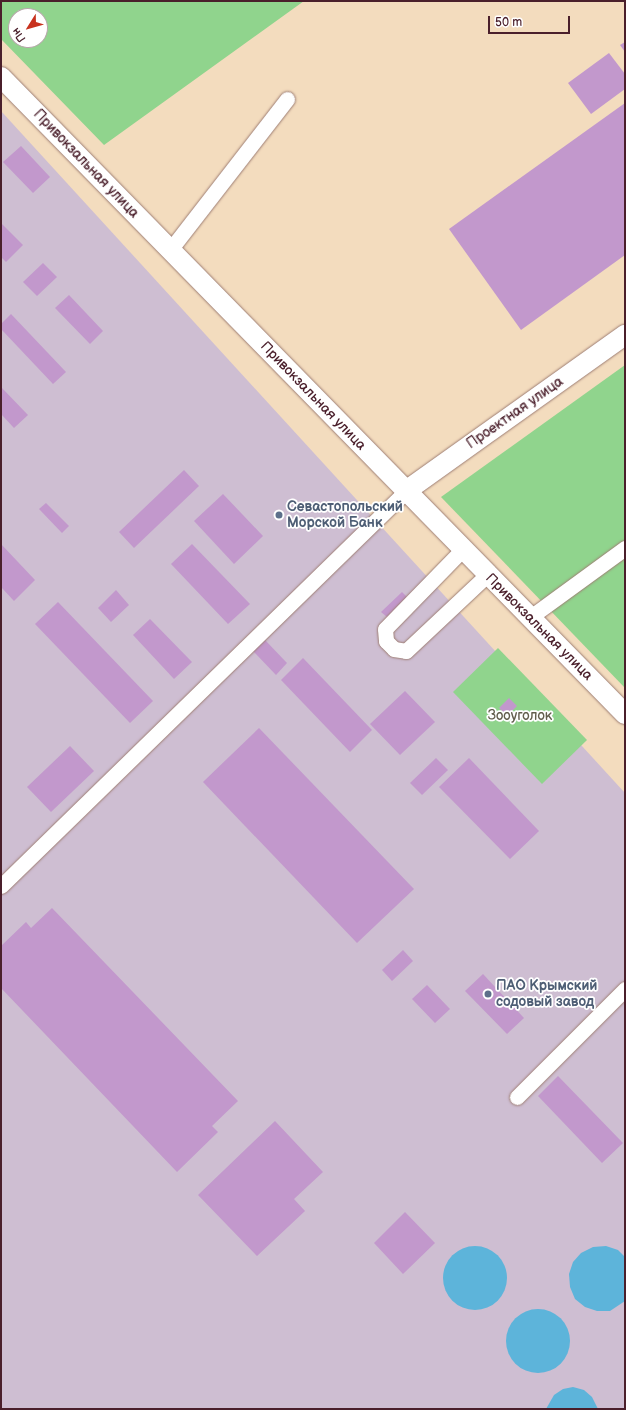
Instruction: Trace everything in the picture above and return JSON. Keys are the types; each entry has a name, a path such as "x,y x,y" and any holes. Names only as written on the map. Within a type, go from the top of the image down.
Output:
{"main road":[{"name":"Привокзальная улица","path":"1,77 462,550 625,714"},
{"name":"Проектная улица","path":"406,491 625,335"}],"lane":[{"path":"170,250 287,99"},
{"path":"1,886 406,491"},
{"path":"529,618 625,548"},
{"path":"462,550 385,629 386,641 394,649 406,651 487,575"},
{"path":"517,1097 625,989"}],"shaded area":[{"path":"1,111 625,793 625,1409 1,1409"}],"green space":[{"path":"1,1 304,1 104,145 10,48 48,48 48,8 8,8 8,46 1,39"},
{"path":"625,365 625,688 441,497"},
{"name":"Зооуголок","path":"498,648 587,740 542,784 453,692"}],"water":[{"path":"469,1246 481,1246 498,1255 505,1266 507,1278 505,1290 498,1301 481,1310 469,1310 457,1305 448,1296 443,1284 443,1272 448,1260 457,1251"},
{"path":"606,1246 618,1250 625,1257 625,1301 610,1311 597,1311 585,1307 575,1299 570,1287 569,1274 573,1262 581,1253 593,1247"},
{"path":"532,1309 544,1309 561,1318 568,1329 570,1341 568,1353 561,1364 544,1373 532,1373 520,1368 511,1359 506,1347 506,1335 511,1323 520,1314"},
{"path":"573,1387 584,1390 592,1397 598,1409 546,1409 554,1395 563,1389"}],"building":[{"path":"625,42 625,52 620,45"},
{"path":"609,53 625,74 625,89 591,114 568,83"},
{"path":"625,103 625,255 521,330 449,229"},
{"path":"21,146 50,177 33,193 3,162"},
{"path":"1,223 23,245 6,262 1,257"},
{"path":"43,263 57,277 37,296 23,282"},
{"path":"69,295 103,331 90,344 55,308"},
{"path":"11,314 66,372 53,384 1,329 1,324"},
{"path":"1,387 28,415 14,428 1,414"},
{"path":"184,470 199,486 134,548 119,532"},
{"path":"223,494 263,536 234,564 194,521"},
{"path":"46,503 69,526 62,533 39,509"},
{"path":"1,544 35,580 14,601 1,587"},
{"path":"192,544 250,604 228,624 171,564"},
{"path":"116,590 129,605 111,622 98,608"},
{"path":"402,592 407,597 387,617 381,612"},
{"path":"58,602 153,701 130,723 35,624"},
{"path":"150,619 192,662 174,679 133,635"},
{"path":"265,640 287,663 276,675 253,651"},
{"path":"303,658 372,730 350,752 281,680"},
{"path":"405,691 435,722 400,755 370,724"},
{"path":"509,698 517,706 507,716 499,708"},
{"path":"259,728 414,889 357,943 203,782"},
{"path":"70,746 94,771 51,812 27,787"},
{"path":"436,758 448,770 422,795 410,783"},
{"path":"469,758 539,831 510,859 439,787"},
{"path":"52,908 238,1101 212,1126 218,1132 177,1172 1,988 1,946 26,922 31,928"},
{"path":"403,950 413,961 392,981 382,970"},
{"path":"483,974 524,1018 507,1034 465,991"},
{"path":"427,985 450,1009 435,1023 412,999"},
{"path":"558,1076 623,1143 602,1163 538,1096"},
{"path":"275,1121 323,1172 294,1199 305,1211 257,1256 198,1195"},
{"path":"405,1212 435,1243 403,1274 374,1243"}],"place":[{"name":"Севастопольский Морской Банк","path":"279,515"},
{"name":"ПАО Крымский содовый завод","path":"488,994"}]}
